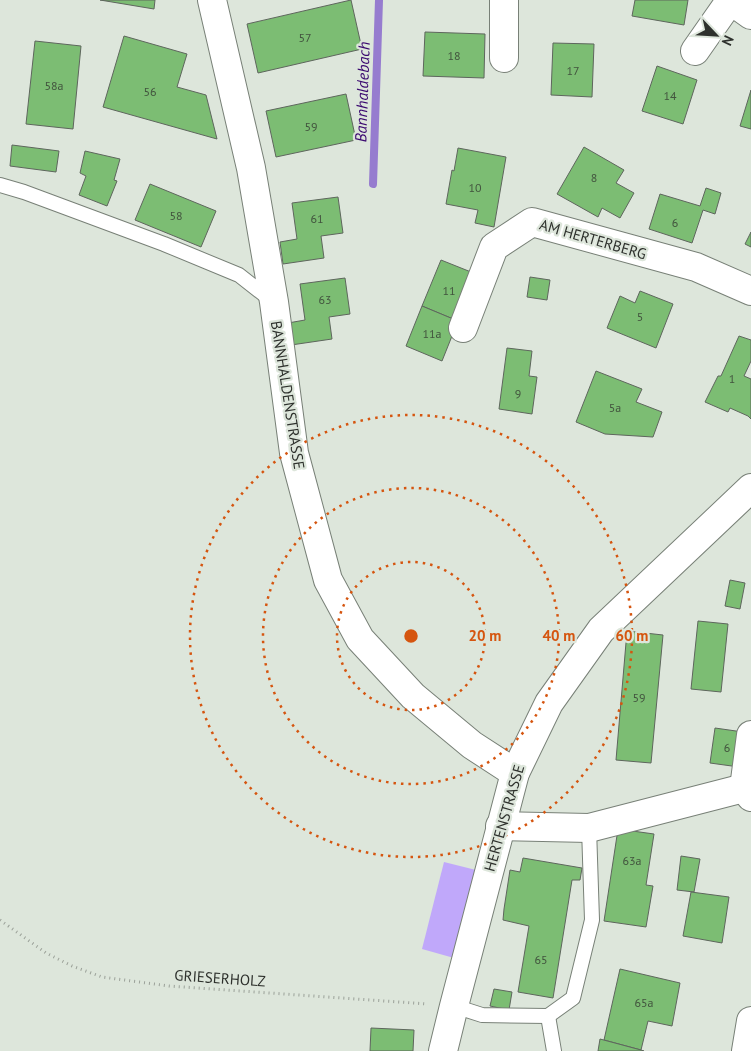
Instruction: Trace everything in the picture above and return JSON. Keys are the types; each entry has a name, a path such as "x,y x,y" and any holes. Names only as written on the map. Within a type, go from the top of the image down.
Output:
{"street":[{"name":"BANNHALDENSTRASSE","path":"212,0 251,168 274,302 294,453 328,580 360,639 413,696 472,745 515,772"},
{"path":"504,0 504,58"},
{"path":"695,51 737,5"},
{"name":"AM HERTERBERG","path":"463,328 494,247 532,222 696,267 751,291"},
{"name":"HERTENSTRASSE","path":"444,1051 515,772 549,703 601,630 751,488"},
{"path":"500,826 589,828 748,792 751,735"},
{"path":"746,1051 751,1021"}],"lane":[{"path":"0,185 24,192 164,244 239,275 274,302"},
{"path":"454,1006 482,1015 548,1016 573,998 592,920 589,828"},
{"path":"548,1016 554,1051"}],"path":[{"name":"GRIESERHOLZ","path":"0,920 46,953 72,966 102,977 169,986 454,1006"}],"shaded area":[{"path":"444,862 476,870 454,958 422,949"}],"building":[{"path":"100,0 155,0 154,9"},
{"path":"351,0 362,49 258,73 247,24"},
{"path":"635,0 688,0 684,25 632,16"},
{"path":"425,32 485,34 484,78 423,76"},
{"path":"124,36 187,54 177,87 206,95 217,139 103,107"},
{"path":"35,41 81,46 73,129 26,124"},
{"path":"553,43 594,44 592,97 551,95"},
{"path":"657,66 697,80 683,124 642,111"},
{"path":"751,90 751,129 740,126"},
{"path":"346,94 356,140 276,157 266,111"},
{"path":"12,145 59,151 56,172 10,166"},
{"path":"584,147 624,170 616,183 634,193 620,218 602,208 598,217 557,194"},
{"path":"458,148 506,157 494,227 475,223 478,210 446,204"},
{"path":"85,151 120,159 114,180 117,181 107,206 79,195 86,176 80,173"},
{"path":"150,184 216,211 201,247 135,220"},
{"path":"706,188 721,193 715,214 703,210 692,243 649,229 660,194 700,206"},
{"path":"338,197 343,233 321,236 324,258 283,264 280,242 297,239 292,203"},
{"path":"751,232 751,247 745,244"},
{"path":"441,260 476,274 458,321 422,306"},
{"path":"530,277 550,280 547,300 527,297"},
{"path":"345,278 350,314 329,317 332,339 291,345 288,323 305,320 300,284"},
{"path":"640,291 673,304 656,348 607,328 620,296 635,303"},
{"path":"422,306 458,321 442,361 406,346"},
{"path":"739,336 751,340 751,361 744,376 751,379 751,419 730,408 728,412 705,402 718,376 721,376"},
{"path":"507,348 532,351 529,376 537,377 532,414 499,409"},
{"path":"596,371 642,389 636,402 662,412 653,437 605,434 576,422"},
{"path":"730,580 745,583 740,609 725,606"},
{"path":"698,621 728,624 721,692 691,689"},
{"path":"627,631 663,635 651,763 616,760"},
{"path":"715,728 743,732 739,767 710,763"},
{"path":"618,829 654,834 646,885 653,886 646,927 604,921"},
{"path":"681,856 700,859 694,892 677,890"},
{"path":"523,858 582,868 580,880 572,880 553,998 518,992 529,926 503,920 510,870 520,872"},
{"path":"691,892 729,897 722,943 683,936"},
{"path":"620,969 680,983 672,1026 648,1021 641,1050 604,1040"},
{"path":"494,989 512,992 509,1010 490,1006"},
{"path":"371,1028 414,1030 413,1051 370,1051"},
{"path":"600,1039 641,1050 644,1051 598,1051"}],"waterway":[{"name":"Bannhaldebach","path":"373,184 379,0"}]}
